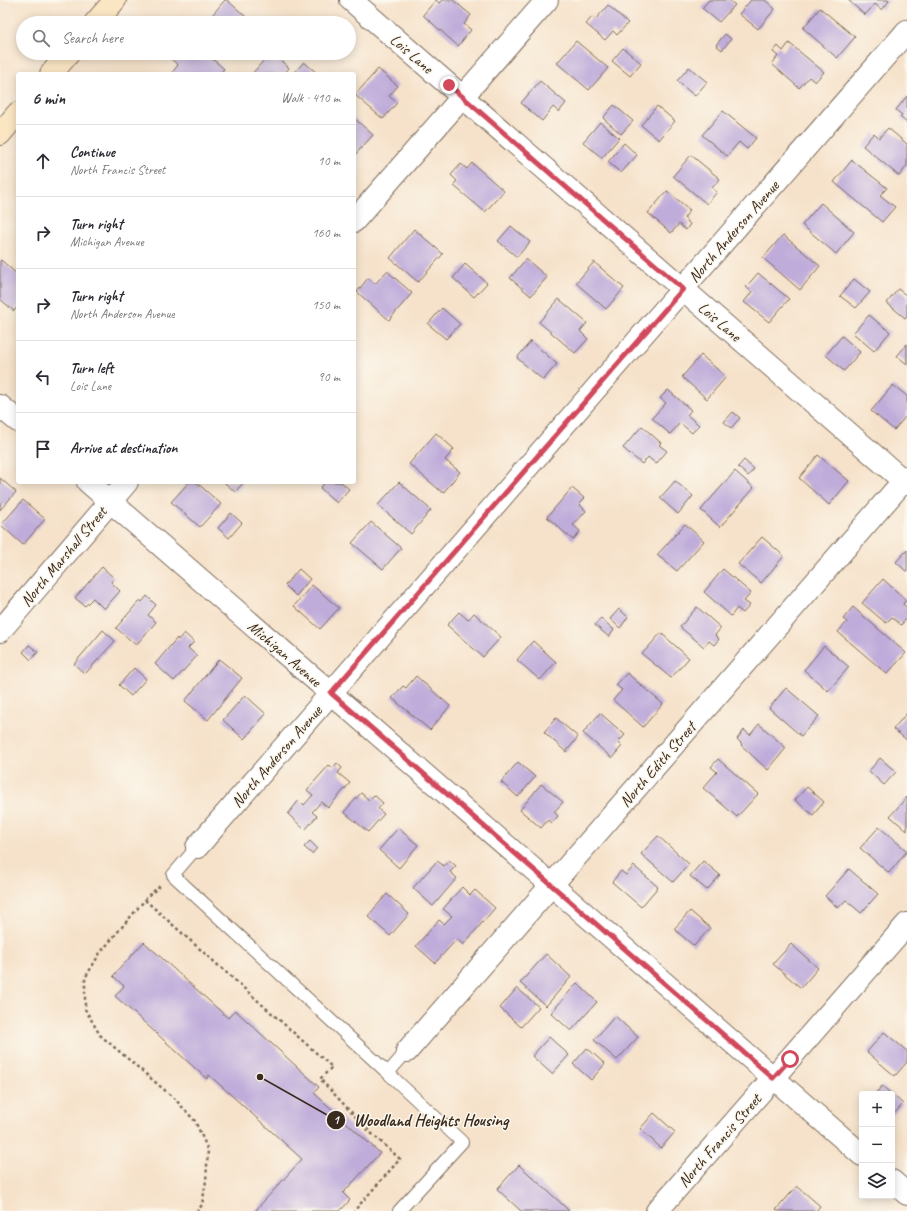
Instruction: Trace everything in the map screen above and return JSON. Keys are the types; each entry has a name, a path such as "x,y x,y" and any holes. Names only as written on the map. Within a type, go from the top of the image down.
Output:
{"main road":[{"path":"101,16 114,0"},
{"path":"53,72 64,60"},
{"path":"0,134 16,115"}],"street":[{"name":"Lois Lane","path":"351,0 906,481"},
{"path":"356,219 547,0"},
{"name":"North Anderson Avenue","path":"197,847 907,31"},
{"path":"0,406 16,419"},
{"name":"North Edith Street","path":"407,1051 906,481"},
{"name":"Michigan Avenue","path":"90,484 859,1152"},
{"name":"North Marshall Street","path":"0,631 125,484"},
{"name":"North Francis Street","path":"657,1211 907,924"},
{"path":"895,1184 907,1194"}],"lane":[{"path":"197,847 173,875 462,1142 399,1211"},
{"path":"388,1073 407,1051"}],"path":[{"path":"173,875 145,900 100,953 85,978 85,1010 100,1035 175,1099 195,1121 208,1150 206,1181 202,1205 197,1211"},
{"path":"145,900 332,1067 320,1079 370,1132 400,1159 354,1211"}],"building":[{"path":"225,0 227,0 245,16 211,16"},
{"path":"436,0 439,3 442,0 453,0 471,15 464,24 471,30 458,46 423,15"},
{"path":"709,0 729,0 735,5 719,22 702,8"},
{"path":"751,0 765,0 775,9 758,29 739,14"},
{"path":"848,0 889,1 882,10 875,4 865,15"},
{"path":"608,5 628,23 617,35 613,31 605,40 586,24 592,17 596,19"},
{"path":"820,8 855,37 837,58 803,28"},
{"path":"725,34 731,39 722,50 716,45"},
{"path":"576,41 608,68 589,90 557,63"},
{"path":"789,43 824,72 815,82 809,77 799,88 772,64 778,56 773,52 778,46 783,51"},
{"path":"623,48 641,63 630,76 612,61"},
{"path":"172,60 214,60 224,69 221,72 173,72 178,65"},
{"path":"264,60 280,60 289,68 286,72 254,72"},
{"path":"304,62 316,72 295,72"},
{"path":"689,67 707,82 695,96 677,81"},
{"path":"378,69 398,86 389,96 397,103 383,119 356,96 356,94"},
{"path":"540,81 566,103 559,112 553,107 542,121 521,103"},
{"path":"907,96 907,123 900,117 902,115 896,110"},
{"path":"614,105 633,121 621,134 603,118"},
{"path":"657,106 675,121 659,140 641,125"},
{"path":"723,111 756,138 747,149 739,142 727,156 702,135"},
{"path":"356,120 373,135 356,154"},
{"path":"600,122 619,138 602,158 583,142"},
{"path":"888,128 907,144 907,166 899,176 863,146 874,133 879,138"},
{"path":"624,143 637,155 621,173 608,162"},
{"path":"691,155 720,179 712,188 717,192 707,204 673,176"},
{"path":"852,160 887,188 880,195 895,207 882,222 834,182"},
{"path":"472,163 504,191 485,212 453,185 457,181 451,175 461,164 467,169"},
{"path":"667,191 690,210 684,218 690,224 686,230 679,224 671,233 648,213"},
{"path":"821,203 854,232 836,254 802,225"},
{"path":"511,226 530,242 517,257 498,241"},
{"path":"414,229 443,254 418,282 390,258"},
{"path":"783,235 820,266 800,290 763,258"},
{"path":"526,259 547,277 531,296 510,278"},
{"path":"1,260 16,273 16,308 14,311 0,299"},
{"path":"594,262 624,288 606,309 576,283"},
{"path":"465,264 487,283 474,297 453,278"},
{"path":"387,271 412,293 389,320 357,292 368,278 375,284"},
{"path":"758,273 789,299 769,322 744,302 752,292 746,287"},
{"path":"854,279 870,292 856,308 840,296"},
{"path":"898,289 907,296 907,316 905,318 887,303"},
{"path":"559,299 587,323 580,331 588,339 575,353 539,322"},
{"path":"442,308 460,324 446,339 428,324"},
{"path":"869,315 890,332 874,351 853,333"},
{"path":"842,336 860,352 844,371 826,355"},
{"path":"531,341 557,364 543,380 517,358"},
{"path":"907,344 907,364 897,356"},
{"path":"701,355 726,377 707,399 682,377"},
{"path":"893,385 907,396 907,415 894,430 871,411"},
{"path":"668,390 691,410 687,415 699,425 692,433 680,423 670,434 652,418 666,403 660,398"},
{"path":"733,412 740,418 731,428 724,422"},
{"path":"642,426 661,443 659,445 667,451 656,464 648,457 642,464 623,448"},
{"path":"436,433 454,449 445,460 460,472 443,493 409,464"},
{"path":"818,455 849,481 829,505 799,478"},
{"path":"744,460 754,469 748,476 738,467"},
{"path":"735,471 754,488 720,527 701,510"},
{"path":"0,478 16,492 0,510"},
{"path":"675,481 693,496 678,514 660,498"},
{"path":"399,482 431,510 411,534 378,505"},
{"path":"187,484 198,484 221,504 200,527 171,502"},
{"path":"226,484 242,484 235,492"},
{"path":"324,484 343,484 349,489 337,503 320,488"},
{"path":"572,488 584,498 579,504 586,511 573,525 580,531 573,540 547,517"},
{"path":"23,500 45,519 23,545 1,525"},
{"path":"231,513 242,523 229,538 218,528"},
{"path":"371,522 401,548 383,569 352,543"},
{"path":"685,524 704,541 677,571 657,555"},
{"path":"762,537 784,556 761,583 738,564"},
{"path":"907,550 907,572 896,562"},
{"path":"102,567 114,578 111,582 120,591 104,609 93,598 85,606 75,598"},
{"path":"299,569 310,579 296,596 285,585"},
{"path":"723,569 751,593 744,601 750,605 743,613 737,608 731,616 704,592"},
{"path":"883,579 906,600 903,604 907,608 907,618 901,625 892,617 886,623 862,603"},
{"path":"312,585 339,608 320,629 294,606"},
{"path":"147,596 156,605 148,615 156,622 136,645 116,628 140,600 142,602"},
{"path":"697,607 721,628 715,635 719,639 714,645 709,641 704,647 680,627"},
{"path":"853,607 906,653 887,674 838,632 847,622 843,619"},
{"path":"619,609 628,617 620,628 610,619"},
{"path":"459,612 468,620 474,613 501,637 483,657 447,625"},
{"path":"601,618 614,630 609,637 595,625"},
{"path":"103,630 115,641 85,674 74,664"},
{"path":"184,633 194,642 188,648 197,656 174,681 155,664 177,638 178,640"},
{"path":"661,633 689,658 671,678 642,654"},
{"path":"533,641 556,662 540,680 517,660"},
{"path":"29,645 38,652 31,660 23,652"},
{"path":"824,646 849,667 828,691 804,670"},
{"path":"219,659 242,678 208,720 185,701"},
{"path":"134,668 146,679 131,696 119,685"},
{"path":"627,673 663,704 643,727 613,700 622,690 616,685"},
{"path":"416,676 450,706 430,730 392,698 403,686 406,688"},
{"path":"786,688 819,716 801,736 769,708"},
{"path":"245,695 266,714 244,739 223,720"},
{"path":"600,713 625,735 618,742 622,746 612,758 583,733"},
{"path":"907,713 907,740 893,729"},
{"path":"556,718 578,737 566,752 544,732"},
{"path":"759,724 786,748 768,770 741,745 742,744 737,739 744,730 750,735"},
{"path":"880,758 896,772 884,785 869,771"},
{"path":"718,759 758,794 737,817 703,788 717,772 711,767"},
{"path":"518,762 535,777 518,797 501,782"},
{"path":"337,763 342,768 338,773 350,783 328,808 321,802 312,812 317,816 305,830 288,814 299,800 304,805 313,795 307,790 329,765 333,768"},
{"path":"541,784 563,802 554,812 558,816 552,823 548,820 541,828 520,810"},
{"path":"807,787 824,802 813,815 795,800"},
{"path":"361,793 369,800 374,795 383,803 378,809 384,814 368,832 344,812"},
{"path":"907,797 907,831 890,816"},
{"path":"879,827 907,851 889,873 860,848"},
{"path":"398,828 418,845 399,868 379,850"},
{"path":"658,836 689,864 673,882 641,854"},
{"path":"310,841 317,848 312,854 304,847"},
{"path":"449,860 456,866 450,872 457,878 433,906 413,888 437,861 444,866"},
{"path":"703,861 720,875 707,890 690,876"},
{"path":"634,866 658,887 641,907 612,882 621,871 626,875"},
{"path":"849,869 878,894 861,913 846,900 838,908 825,896"},
{"path":"462,887 470,895 475,890 495,908 463,945 457,939 435,963 416,946 439,920 444,924 452,916 443,909"},
{"path":"387,894 409,914 390,936 368,916"},
{"path":"690,911 710,928 694,946 674,929"},
{"path":"144,942 228,1018 235,1010 319,1087 314,1093 380,1153 343,1193 350,1200 340,1211 255,1211 302,1159 209,1075 207,1079 115,996 124,986 113,976"},
{"path":"791,944 818,968 801,988 773,964"},
{"path":"546,954 571,977 546,1006 520,983"},
{"path":"577,983 597,1002 571,1031 551,1013"},
{"path":"517,988 539,1007 521,1027 500,1008"},
{"path":"615,1016 638,1037 617,1060 594,1040"},
{"path":"884,1032 907,1051 907,1062 895,1076 867,1052"},
{"path":"549,1037 569,1055 552,1074 532,1056"},
{"path":"587,1048 605,1064 591,1080 573,1064"},
{"path":"882,1086 888,1091 878,1091"},
{"path":"895,1097 903,1104 895,1113"},
{"path":"654,1113 675,1132 661,1148 640,1129"},
{"path":"519,1165 569,1211 521,1211 497,1189"},
{"path":"797,1186 820,1206 816,1211 777,1211 776,1210"}],"place":[{"name":"Woodland Heights Housing","path":"260,1077"}],"route":[{"path":"449,85 683,289 331,693 773,1078 790,1059"}]}
